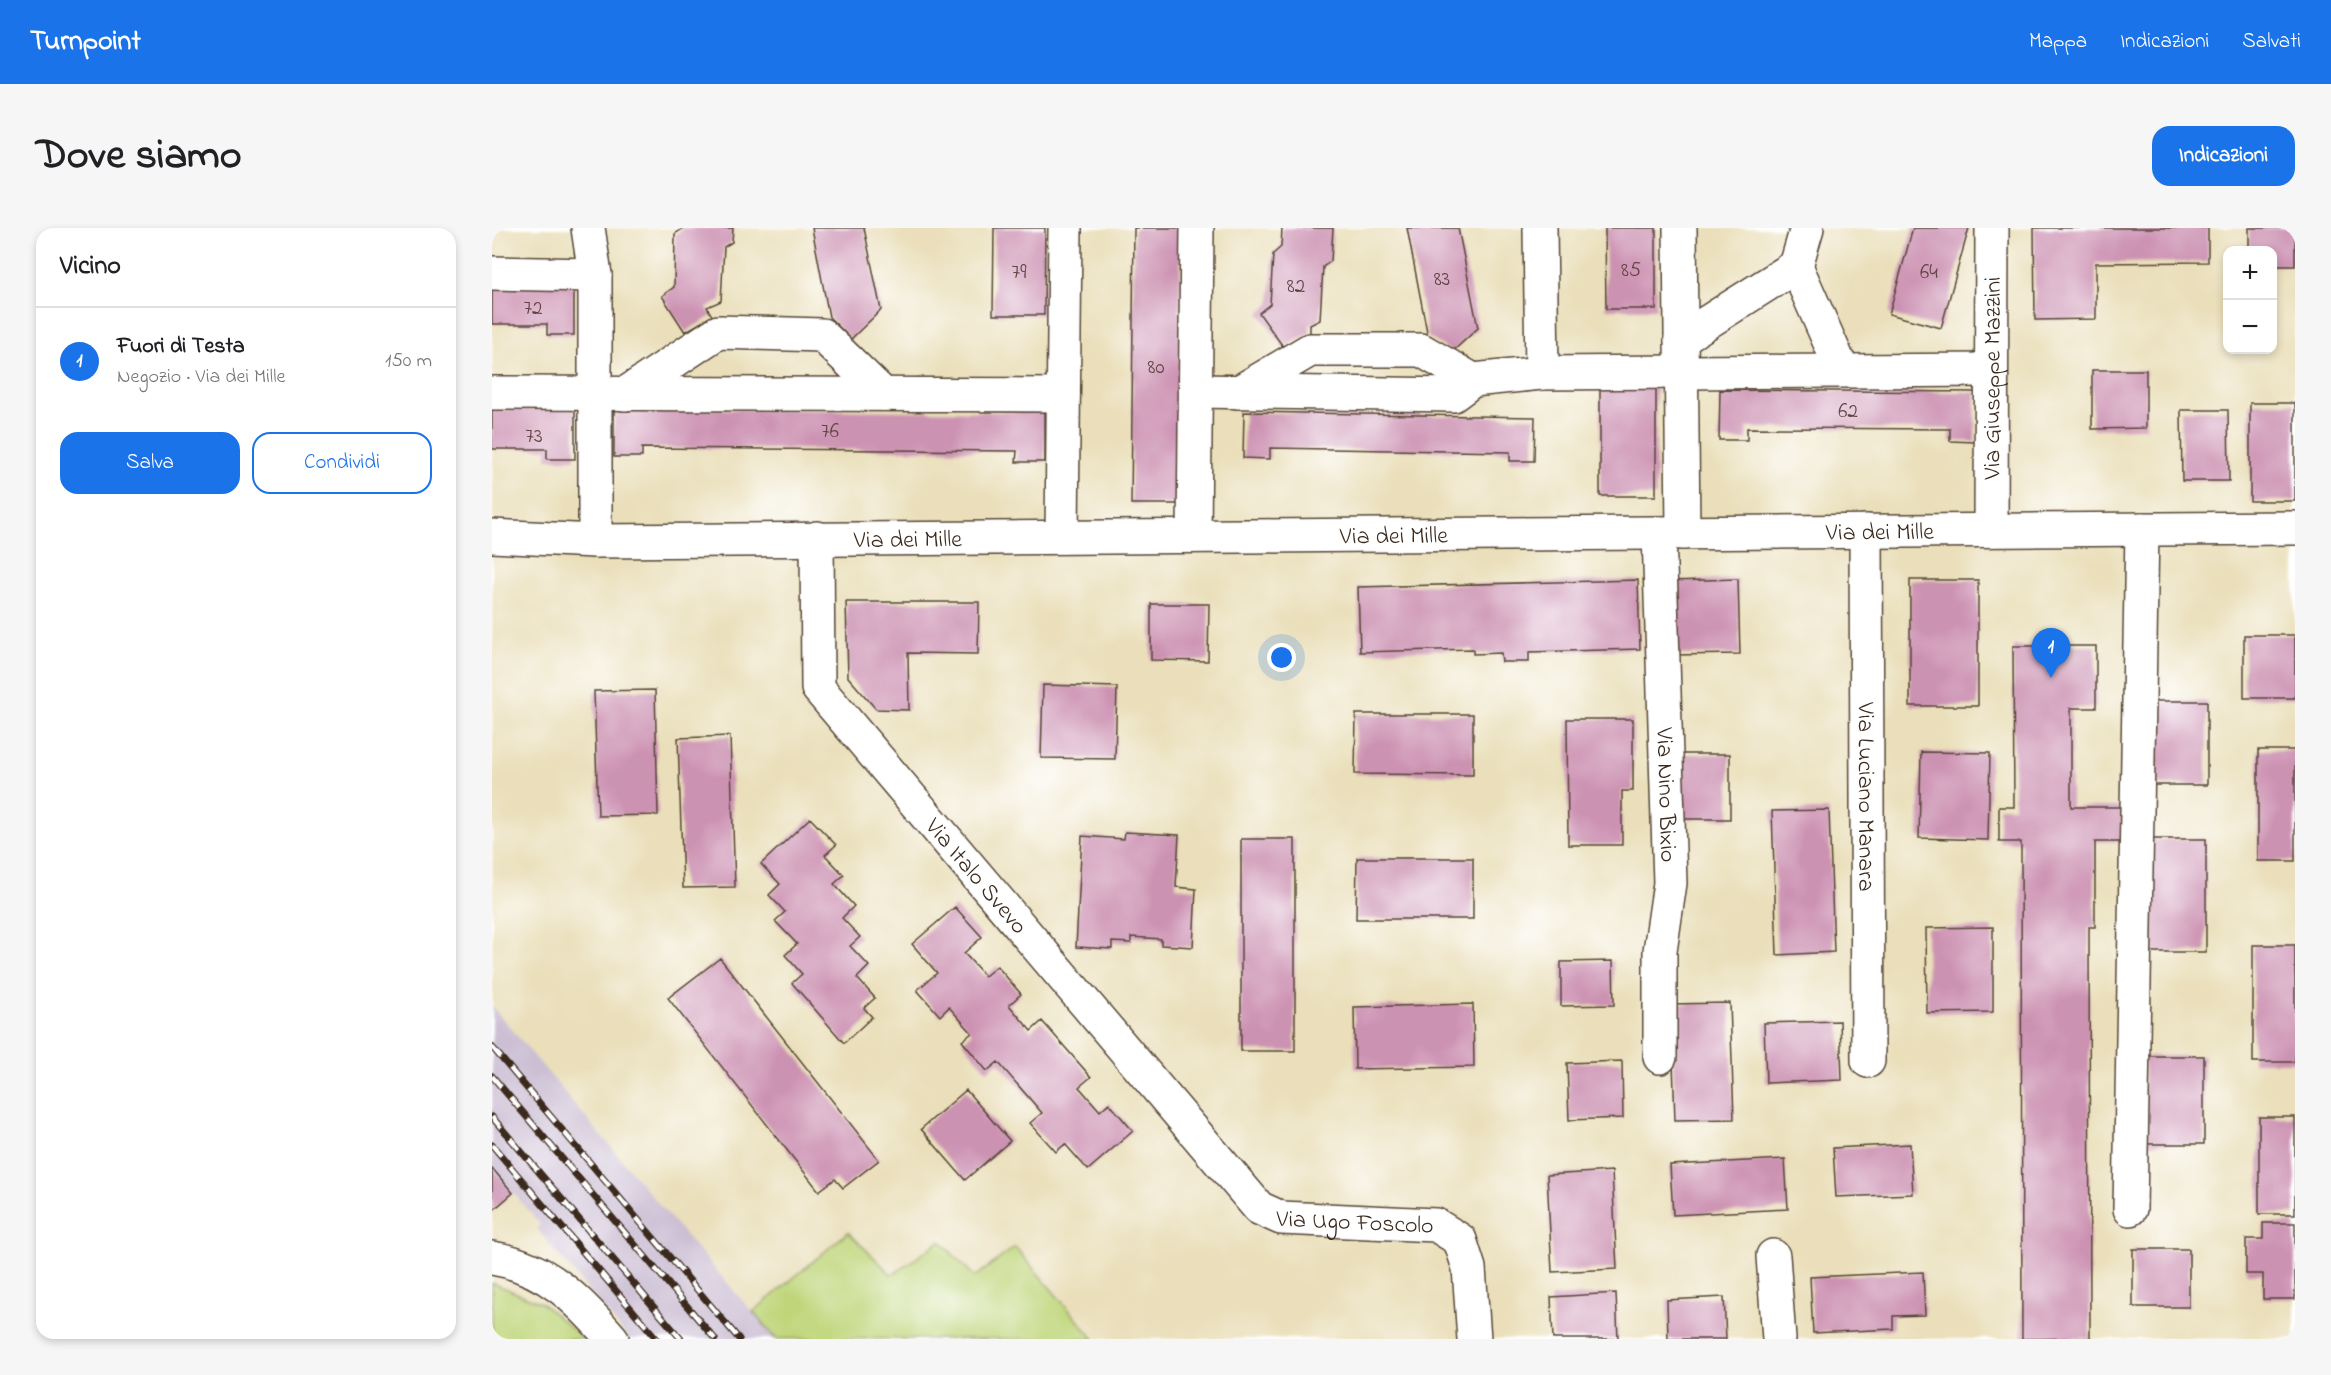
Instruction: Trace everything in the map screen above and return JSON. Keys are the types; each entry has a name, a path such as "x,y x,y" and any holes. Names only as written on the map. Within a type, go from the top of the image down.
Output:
{"street":[{"path":"588,228 610,394 595,541"},
{"path":"1062,537 1065,228"},
{"path":"1194,536 1197,228"},
{"path":"1540,228 1542,373"},
{"name":"Via Nino Bixio","path":"1660,1057 1660,951 1670,883 1671,533 1681,354 1680,228"},
{"path":"1681,354 1796,266 1807,228"},
{"name":"Via Giuseppe Mazzini","path":"1991,531 1992,228"},
{"path":"1796,266 1842,370"},
{"path":"492,273 595,275"},
{"path":"610,394 718,332 822,335 883,394"},
{"path":"1239,392 1310,350 1420,350 1473,380"},
{"path":"1196,391 1453,395 1473,380 1681,354 1842,370 1991,370"},
{"path":"492,393 1063,395"},
{"name":"Via dei Mille","path":"492,537 595,541 2295,528"},
{"path":"2130,1209 2142,529"},
{"name":"Via Luciano Manara","path":"1866,531 1868,1061"},
{"name":"Via Italo Svevo","path":"817,538 818,688 1233,1177"},
{"name":"Via Ugo Foscolo","path":"1233,1177 1259,1208 1281,1218 1436,1225 1460,1240 1469,1268 1474,1339"},
{"path":"1773,1256 1779,1339"},
{"path":"492,1258 509,1260 549,1277 582,1304 612,1339"}],"shaded area":[{"path":"492,1006 776,1339 629,1339 536,1228 540,1224 492,1168"}],"green space":[{"path":"848,1232 892,1275 940,1241 975,1277 1015,1247 1094,1339 776,1339 753,1312"},
{"path":"492,1283 541,1303 584,1339 492,1339"}],"building":[{"path":"684,228 733,228 732,242 724,247 721,301 707,307 712,316 685,332 662,296 674,287 675,234"},
{"path":"812,228 864,228 881,310 851,339 829,317"},
{"path":"994,228 1045,228 1044,315 993,315"},
{"path":"1134,228 1181,228 1178,504 1131,504"},
{"path":"1282,228 1333,228 1331,261 1323,267 1320,320 1310,325 1310,333 1284,348 1259,313 1270,304 1273,254 1281,247"},
{"path":"1407,228 1458,228 1478,328 1452,352 1428,337"},
{"path":"1605,228 1656,228 1656,309 1606,309"},
{"path":"1913,228 1969,228 1941,328 1889,314"},
{"path":"2034,228 2208,228 2208,262 2096,263 2096,319 2035,320"},
{"path":"2249,228 2295,228 2295,266 2277,266 2277,246 2249,246"},
{"path":"492,284 574,284 574,335 547,335 547,324 492,324"},
{"path":"2092,370 2146,370 2146,428 2092,429"},
{"path":"1600,387 1656,387 1656,496 1600,496"},
{"path":"1720,390 1976,392 1975,442 1950,441 1950,429 1747,428 1747,440 1719,440"},
{"path":"2250,403 2295,403 2295,501 2250,501"},
{"path":"614,408 1045,412 1045,462 1016,462 1017,451 642,448 642,457 614,457"},
{"path":"492,409 575,409 575,459 547,459 547,449 492,449"},
{"path":"2181,410 2228,410 2229,481 2182,481"},
{"path":"1244,412 1535,417 1534,461 1510,461 1510,452 1270,448 1270,459 1243,458"},
{"path":"1738,579 1740,654 1672,655 1671,581"},
{"path":"1638,580 1640,649 1529,652 1529,662 1502,662 1501,653 1473,654 1473,649 1360,652 1358,587"},
{"path":"1910,580 1978,580 1978,706 1910,706"},
{"path":"846,602 979,602 978,654 908,653 909,710 876,709 848,677"},
{"path":"1151,604 1209,604 1208,661 1151,660"},
{"path":"2244,635 2295,635 2295,698 2244,698"},
{"path":"2013,646 2096,646 2096,708 2071,708 2071,807 2125,807 2125,842 2095,842 2095,927 2089,927 2090,1338 2022,1339 2021,842 1999,842 1999,807 2014,807"},
{"path":"1043,685 1117,687 1115,759 1041,758"},
{"path":"655,690 658,815 598,816 594,691"},
{"path":"2154,701 2207,701 2207,785 2154,785"},
{"path":"1356,714 1473,714 1473,775 1355,774"},
{"path":"1567,719 1633,719 1633,791 1622,791 1622,845 1568,845"},
{"path":"730,736 735,887 683,888 678,738"},
{"path":"2258,750 2295,750 2295,861 2258,861"},
{"path":"1921,752 1990,753 1988,840 1919,838"},
{"path":"1679,754 1730,754 1730,819 1679,819"},
{"path":"1829,810 1834,952 1777,955 1772,811"},
{"path":"810,818 836,845 825,855 844,875 834,884 854,906 842,918 860,937 850,946 869,966 857,978 875,998 864,1008 872,1017 844,1043 792,983 802,974 785,955 797,944 775,921 785,912 769,895 780,884 761,864"},
{"path":"1125,832 1179,835 1176,887 1196,889 1193,947 1161,945 1161,939 1131,937 1131,943 1112,942 1112,949 1076,947 1082,836 1124,839"},
{"path":"1241,839 1295,839 1295,1051 1241,1051"},
{"path":"2150,839 2206,839 2206,952 2150,952"},
{"path":"1357,858 1473,858 1473,919 1356,919"},
{"path":"955,907 982,937 964,953 985,976 997,966 1021,994 1009,1005 1031,1031 1042,1021 1091,1077 1079,1087 1100,1111 1109,1103 1133,1131 1088,1170 1065,1144 1056,1152 1030,1123 1042,1113 998,1062 987,1071 962,1041 972,1033 949,1007 940,1016 917,990 937,973 912,944"},
{"path":"1993,927 1993,1012 1927,1013 1926,928"},
{"path":"2253,945 2295,945 2295,1062 2253,1062"},
{"path":"720,958 879,1160 843,1188 835,1179 819,1191 668,998"},
{"path":"1613,961 1614,1005 1561,1006 1561,962"},
{"path":"1730,1003 1734,1119 1675,1120 1671,1004"},
{"path":"1473,1004 1474,1067 1355,1069 1354,1007"},
{"path":"1840,1021 1842,1080 1766,1083 1764,1023"},
{"path":"2144,1056 2204,1056 2204,1144 2144,1144"},
{"path":"1622,1061 1623,1118 1569,1120 1567,1063"},
{"path":"966,1090 1010,1141 965,1180 921,1129"},
{"path":"2259,1117 2295,1117 2295,1214 2259,1214"},
{"path":"1910,1144 1913,1194 1836,1197 1833,1148"},
{"path":"1785,1159 1788,1209 1673,1215 1670,1165"},
{"path":"492,1168 513,1193 492,1211"},
{"path":"1612,1171 1617,1269 1552,1272 1547,1175"},
{"path":"2263,1223 2295,1223 2295,1299 2263,1299 2263,1274 2246,1274 2246,1239 2263,1239"},
{"path":"2133,1249 2189,1249 2189,1307 2133,1307"},
{"path":"1923,1272 1925,1315 1893,1316 1893,1329 1813,1333 1810,1277"},
{"path":"1616,1293 1618,1339 1553,1339 1551,1297"},
{"path":"1724,1297 1726,1339 1668,1339 1667,1300"}],"railway":[{"path":"492,1047 739,1339"},
{"path":"492,1076 715,1339"},
{"path":"492,1117 681,1339"},
{"path":"492,1145 657,1339"}],"place":[{"name":"Fuori di Testa","path":"2051,678"}]}
